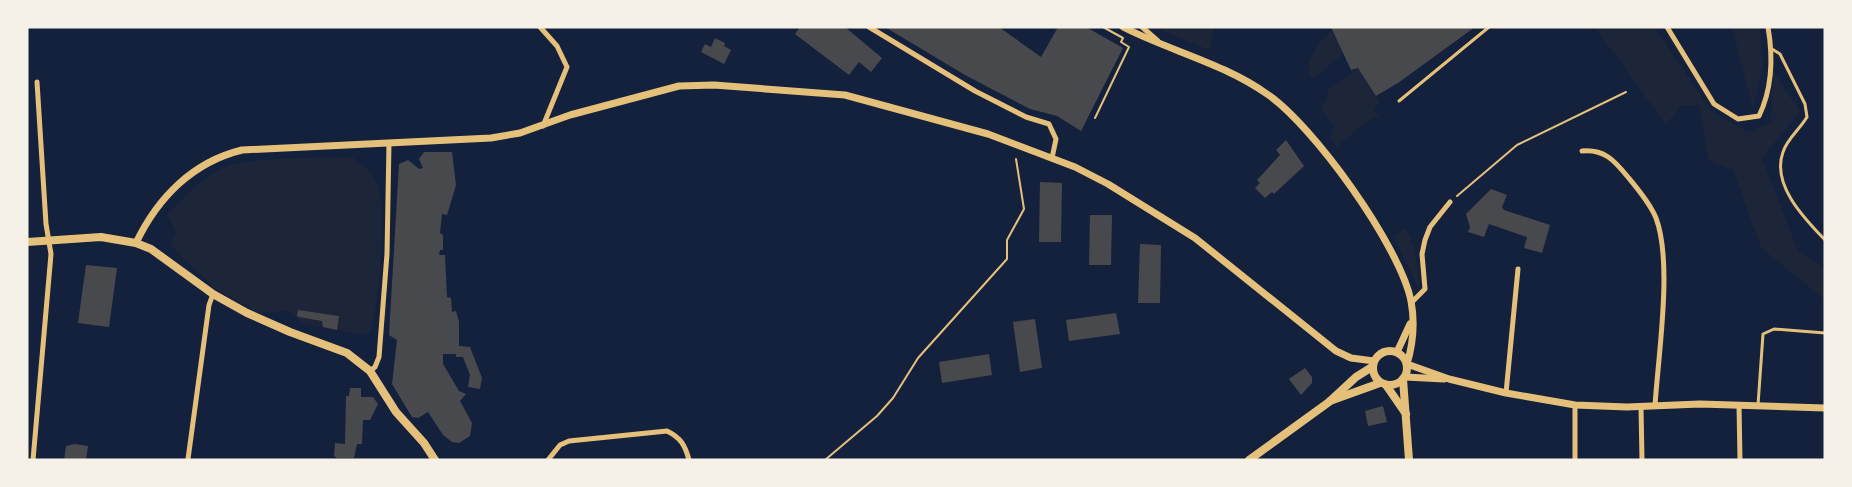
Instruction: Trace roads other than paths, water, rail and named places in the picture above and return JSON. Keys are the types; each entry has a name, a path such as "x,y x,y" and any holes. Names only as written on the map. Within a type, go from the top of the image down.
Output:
{"main road":[{"path":"27,242 101,237 136,243 163,257 213,294 278,328 347,353 370,372 396,412 424,443 435,460"},
{"path":"1249,460 1329,402 1385,351 1397,352 1407,364 1404,378 1408,460"},
{"path":"1373,364 1374,376 1407,415"},
{"path":"1329,402 1383,384 1395,384 1404,378"}],"street":[{"path":"540,27 557,46 567,67 542,127"},
{"path":"869,27 975,91 1026,117 1049,124 1056,139 1052,158"},
{"path":"1122,27 1242,78 1268,94 1296,118 1374,220 1403,281 1411,303 1413,336 1407,364 1449,379 1506,393 1575,405 1641,407 1758,405 1825,408"},
{"path":"1142,27 1161,44"},
{"path":"1667,27 1714,104 1738,119 1759,116 1764,104 1770,48 1768,27"},
{"path":"33,460 51,254 48,240 37,82"},
{"path":"136,243 150,218 192,172 222,155 242,150 491,138 542,127 570,115 662,88 714,85 845,95 988,134 1052,158 1108,184 1165,217 1231,266 1336,351 1373,364"},
{"path":"370,372 375,368 379,357 387,254 389,143"},
{"path":"1582,151 1593,150 1606,154 1616,162 1638,189 1656,217 1663,249 1663,281 1654,406"},
{"path":"1411,303 1425,289 1422,254 1430,227 1450,202"},
{"path":"1506,393 1518,269"},
{"path":"188,459 209,305 213,294"},
{"path":"1397,352 1412,319"},
{"path":"1404,378 1449,379"},
{"path":"1575,405 1575,460"},
{"path":"1739,405 1740,460"},
{"path":"1641,407 1642,460"},
{"path":"548,460 560,445 569,441 667,431 678,437 685,447 688,460"}],"lane":[{"path":"1398,101 1489,27"},
{"path":"1770,48 1780,54 1805,104 1806,117 1782,153 1781,175 1791,199 1825,240"},
{"path":"1758,405 1763,334 1774,329 1825,333"}]}
